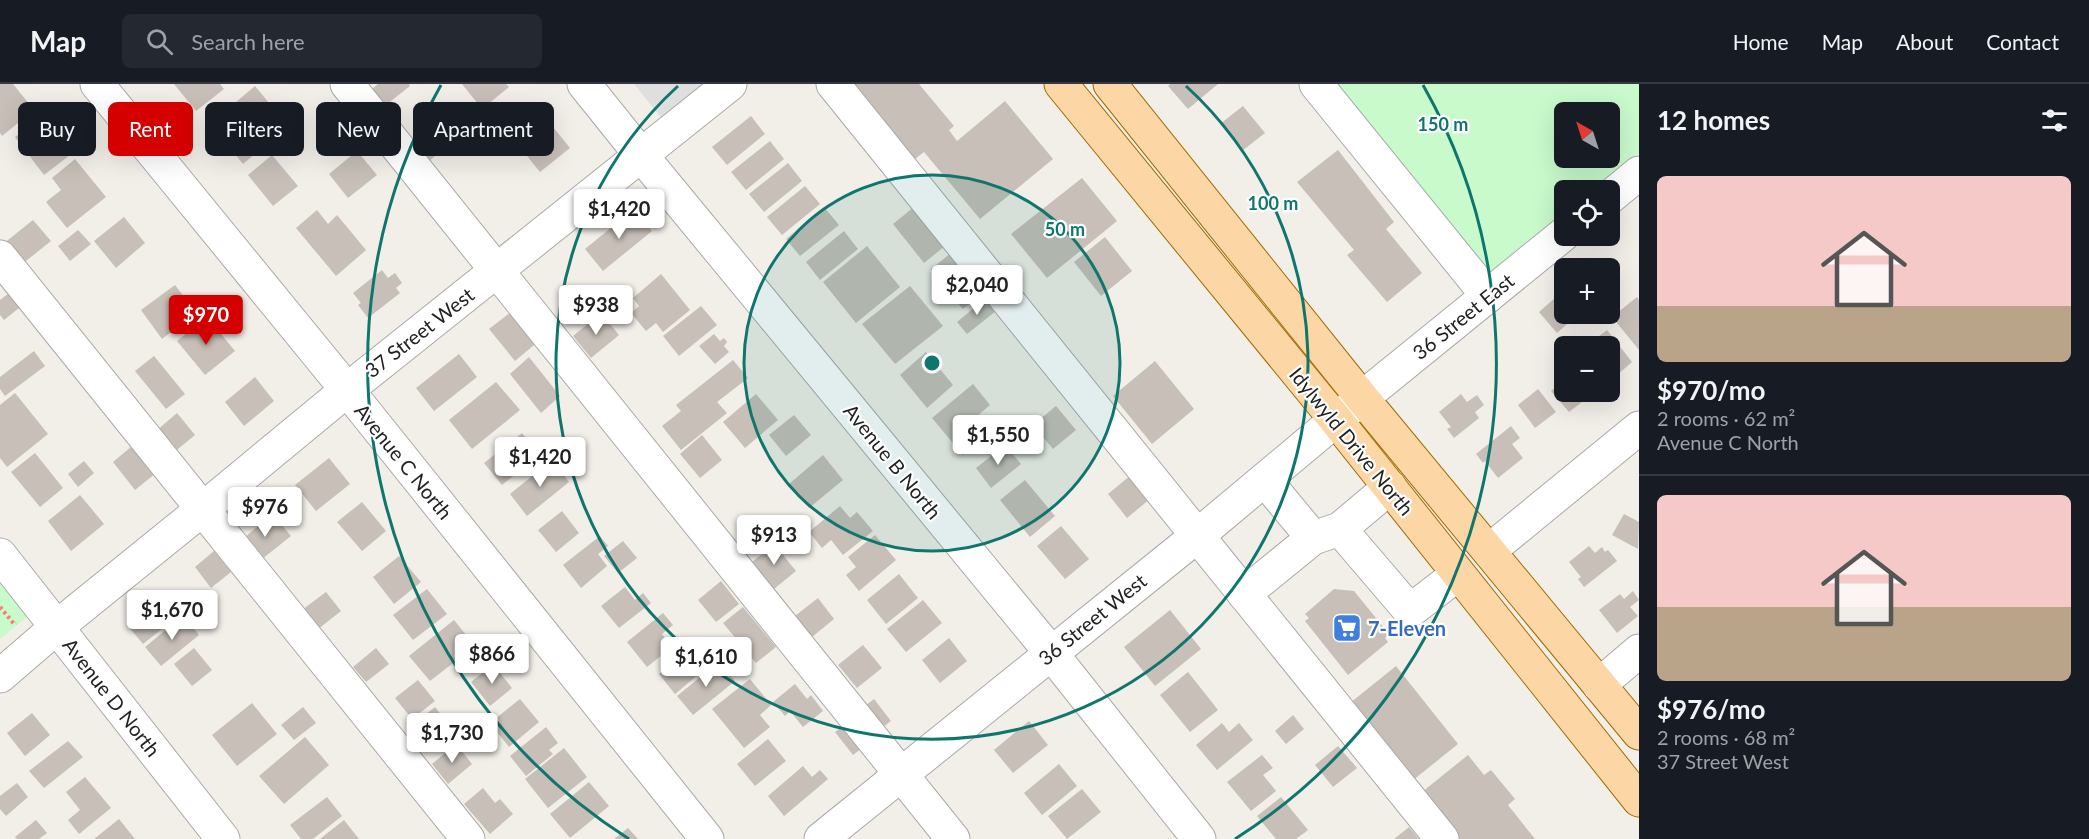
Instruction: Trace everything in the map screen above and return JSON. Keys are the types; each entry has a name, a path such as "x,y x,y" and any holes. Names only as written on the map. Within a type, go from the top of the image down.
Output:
{"main road":[{"name":"Idylwyld Drive North","path":"1062,84 1336,420 1639,800"},
{"name":"Idylwyld Drive North","path":"1110,84 1362,398 1639,733"}],"street":[{"name":"Avenue C North","path":"97,84 707,839"},
{"path":"347,84 953,839"},
{"name":"Avenue B North","path":"584,84 1050,652 1199,839"},
{"name":"37 Street West","path":"0,676 346,390 730,84"},
{"path":"833,84 1442,839"},
{"path":"1316,84 1488,297"},
{"path":"1620,190 1639,174"},
{"name":"36 Street East","path":"1362,398 1554,242"},
{"path":"0,257 468,839"},
{"name":"36 Street West","path":"821,839 1050,652 1197,536 1362,398"},
{"path":"1490,550 1639,428"},
{"path":"1265,480 1410,611 1458,574"},
{"path":"1244,594 1390,488"},
{"name":"Avenue D North","path":"0,555 223,839"},
{"path":"1599,685 1639,651"}],"shaded area":[{"path":"634,84 710,84 664,121"}],"green space":[{"path":"1335,84 1639,84 1639,153 1620,168 1620,102 1554,102 1554,168 1620,168 1605,180 1554,180 1554,221 1490,273"},
{"path":"0,583 28,616 0,639"}],"building":[{"path":"0,84 13,84 28,102 18,102 18,123 2,136 0,133"},
{"path":"174,84 220,84 224,89 196,111 193,102 189,102"},
{"path":"378,84 409,84 410,86 390,102 383,102 372,89"},
{"path":"462,84 506,84 509,87 491,102 476,102"},
{"path":"837,84 919,84 954,126 949,130 957,141 1005,101 1053,159 980,219 924,152 905,167"},
{"path":"1170,84 1218,84 1188,109 1168,86"},
{"path":"255,86 268,102 236,102"},
{"path":"1243,106 1265,133 1242,151 1220,124"},
{"path":"751,116 765,134 727,165 712,147"},
{"path":"554,128 570,148 540,172 527,156 554,156"},
{"path":"770,141 784,159 746,190 731,172"},
{"path":"1338,150 1394,222 1386,229 1422,273 1387,302 1347,255 1354,250 1297,182"},
{"path":"30,156 69,156 44,175"},
{"path":"236,156 252,156 243,164"},
{"path":"273,156 298,186 273,206 248,175"},
{"path":"351,156 361,156 377,175 348,198 329,174"},
{"path":"425,156 435,156 429,161"},
{"path":"75,159 106,197 67,228 46,202 61,190 52,178"},
{"path":"788,163 802,181 764,212 749,194"},
{"path":"1082,178 1117,221 1047,278 1011,234"},
{"path":"805,186 820,204 782,235 767,217"},
{"path":"824,207 839,225 800,256 786,239"},
{"path":"914,207 945,246 924,263 893,224"},
{"path":"634,209 652,231 603,271 585,249"},
{"path":"317,210 328,224 337,215 366,250 336,276 296,228"},
{"path":"124,217 145,243 116,268 94,241"},
{"path":"33,220 51,241 21,265 3,244"},
{"path":"78,230 91,244 70,261 58,246"},
{"path":"844,231 858,249 820,280 806,262"},
{"path":"1105,237 1132,271 1101,296 1074,262"},
{"path":"867,246 900,287 856,323 823,282"},
{"path":"951,253 965,270 945,286 931,269"},
{"path":"382,270 388,278 395,273 402,283 396,288 400,293 368,318 358,305 361,303 353,293"},
{"path":"661,274 690,310 663,332 656,323 646,331 631,313 639,306 633,298"},
{"path":"972,278 983,292 963,309 951,296"},
{"path":"175,285 196,313 162,339 141,310"},
{"path":"910,286 943,326 895,364 862,324"},
{"path":"13,290 24,304 4,320 0,315 0,300"},
{"path":"1637,297 1639,300 1639,350 1618,324 1620,324 1620,311"},
{"path":"986,298 996,311 967,334 957,322"},
{"path":"1554,299 1554,324 1567,324 1557,333 1539,312"},
{"path":"701,306 717,325 679,356 663,336"},
{"path":"515,309 540,340 515,361 489,329"},
{"path":"601,313 619,335 591,358 573,336"},
{"path":"207,317 235,351 205,375 177,341"},
{"path":"1607,330 1612,336 1599,336"},
{"path":"714,334 720,341 724,338 727,342 724,346 729,352 715,364 699,346"},
{"path":"1620,347 1632,362 1620,372"},
{"path":"34,351 45,366 5,396 0,389 0,377"},
{"path":"926,352 953,385 927,408 900,375"},
{"path":"459,354 477,377 434,411 416,388"},
{"path":"154,356 185,394 166,409 135,371"},
{"path":"529,357 560,396 541,413 510,374"},
{"path":"733,360 748,378 717,402 727,413 681,450 662,426 681,411 676,405"},
{"path":"1155,361 1194,409 1152,444 1113,396"},
{"path":"255,377 274,401 244,426 225,402"},
{"path":"496,382 520,410 472,449 449,420"},
{"path":"973,384 990,405 976,417 989,433 963,455 932,418"},
{"path":"1538,389 1556,412 1535,428 1518,405"},
{"path":"15,393 48,434 7,467 0,458 0,405"},
{"path":"756,394 778,420 745,448 723,422"},
{"path":"1461,394 1467,402 1477,395 1484,405 1475,412 1479,418 1454,438 1447,429 1451,427 1439,412"},
{"path":"1560,402 1582,402 1569,412"},
{"path":"1056,406 1076,430 1053,449 1033,425"},
{"path":"177,413 195,435 173,453 156,431"},
{"path":"794,415 811,435 786,456 769,435"},
{"path":"1511,426 1520,438 1512,444 1523,458 1498,478 1485,461 1483,463 1476,454"},
{"path":"522,433 539,455 502,485 484,463"},
{"path":"702,435 722,460 700,478 680,454"},
{"path":"138,441 161,469 135,490 113,462"},
{"path":"1005,445 1021,464 991,488 976,468"},
{"path":"35,453 63,488 40,507 11,472"},
{"path":"823,455 843,480 809,508 789,484"},
{"path":"329,458 350,484 316,511 295,485"},
{"path":"552,460 569,482 527,516 510,494"},
{"path":"84,461 94,473 78,487 68,474"},
{"path":"1131,475 1150,499 1127,518 1108,494"},
{"path":"1025,480 1055,516 1030,537 1000,500"},
{"path":"80,495 104,524 71,551 48,521"},
{"path":"362,502 386,531 362,551 337,522"},
{"path":"840,506 850,518 857,512 873,531 843,555 831,540 822,548 809,532"},
{"path":"562,511 579,533 556,552 538,530"},
{"path":"273,514 291,536 257,563 240,541"},
{"path":"1624,514 1639,522 1638,549 1612,535"},
{"path":"1061,526 1089,559 1065,579 1037,546"},
{"path":"875,535 896,560 859,591 846,575 856,567 848,557"},
{"path":"600,536 608,546 598,554 607,566 581,588 563,565"},
{"path":"623,541 637,558 618,573 604,556"},
{"path":"774,544 796,571 774,589 752,562"},
{"path":"1589,546 1595,553 1602,547 1605,552 1608,550 1617,561 1584,587 1578,579 1581,577 1569,562"},
{"path":"214,551 231,572 211,588 195,567"},
{"path":"399,556 421,582 394,604 373,577"},
{"path":"899,574 918,598 886,624 867,600"},
{"path":"721,581 739,604 716,622 698,600"},
{"path":"625,587 635,600 643,593 651,603 619,628 601,606"},
{"path":"427,589 447,614 413,640 393,615"},
{"name":"7-Eleven","path":"1334,589 1354,591 1389,634 1385,638 1388,642 1348,675 1305,621 1309,618 1305,614"},
{"path":"1633,591 1639,600 1630,607 1638,616 1617,633 1599,610 1620,594 1624,599"},
{"path":"326,592 341,611 313,633 298,613"},
{"path":"166,593 182,613 143,644 127,625"},
{"path":"818,598 834,619 812,637 795,616"},
{"path":"923,600 942,623 906,652 887,629"},
{"path":"743,607 776,647 756,663 723,623"},
{"path":"1170,610 1201,649 1155,686 1124,647"},
{"path":"663,613 673,625 662,634 672,647 647,667 627,642"},
{"path":"184,615 199,635 161,666 145,647"},
{"path":"454,620 475,646 430,681 409,656"},
{"path":"949,638 967,661 940,683 922,660"},
{"path":"701,640 717,659 675,694 659,674"},
{"path":"863,645 882,668 857,688 838,665"},
{"path":"194,648 212,670 192,686 174,664"},
{"path":"376,648 389,664 366,682 353,667"},
{"path":"719,662 735,681 693,715 677,696"},
{"path":"493,664 512,688 490,706 471,682"},
{"path":"1396,666 1458,744 1412,781 1350,703"},
{"path":"1188,672 1218,710 1190,732 1160,695"},
{"path":"750,679 771,705 760,715 770,727 744,748 712,709"},
{"path":"418,680 435,701 412,719 395,698"},
{"path":"795,684 807,699 811,695 823,711 803,727 790,711 785,716 773,702"},
{"path":"520,699 539,722 509,747 490,723"},
{"path":"874,699 891,721 878,731 861,709"},
{"path":"252,703 277,734 237,766 212,735"},
{"path":"303,707 316,723 294,740 281,725"},
{"path":"435,707 452,729 429,747 412,725"},
{"path":"32,713 50,735 25,756 7,733"},
{"path":"1293,715 1304,729 1286,744 1275,731"},
{"path":"1029,721 1048,745 1013,773 994,750"},
{"path":"848,722 866,745 853,755 835,732"},
{"path":"1222,723 1229,732 1239,723 1253,740 1217,770 1196,745"},
{"path":"546,727 558,743 549,750 553,754 526,776 510,756"},
{"path":"305,737 329,765 284,804 259,776"},
{"path":"768,739 786,761 755,786 737,764"},
{"path":"68,741 83,757 44,788 29,771"},
{"path":"456,744 472,764 448,784 432,764"},
{"path":"1338,746 1357,768 1333,787 1315,765"},
{"path":"564,748 587,777 548,808 525,779"},
{"path":"1262,755 1273,768 1263,775 1276,791 1251,811 1227,782"},
{"path":"1468,755 1484,775 1491,770 1515,799 1508,805 1535,839 1459,839 1422,792"},
{"path":"1059,764 1077,786 1042,815 1024,793"},
{"path":"803,766 812,777 820,770 828,779 784,816 768,796"},
{"path":"85,777 111,808 79,834 68,820 80,810 66,792"},
{"path":"589,782 609,806 570,838 550,814"},
{"path":"17,783 28,797 6,816 0,809 0,796"},
{"path":"483,788 495,803 500,799 513,814 490,834 464,804"},
{"path":"1082,789 1101,812 1067,839 1048,816"},
{"path":"327,797 342,816 313,839 301,839 290,825"},
{"path":"1281,797 1308,830 1296,839 1276,839 1257,816"},
{"path":"119,819 135,839 94,839"},
{"path":"36,820 47,833 39,839 17,839 15,837"},
{"path":"344,820 359,839 320,839"},
{"path":"1409,827 1419,839 1394,839"},
{"path":"628,828 638,839 614,839"}],"place":[{"name":"7-Eleven","path":"1347,628"}]}
